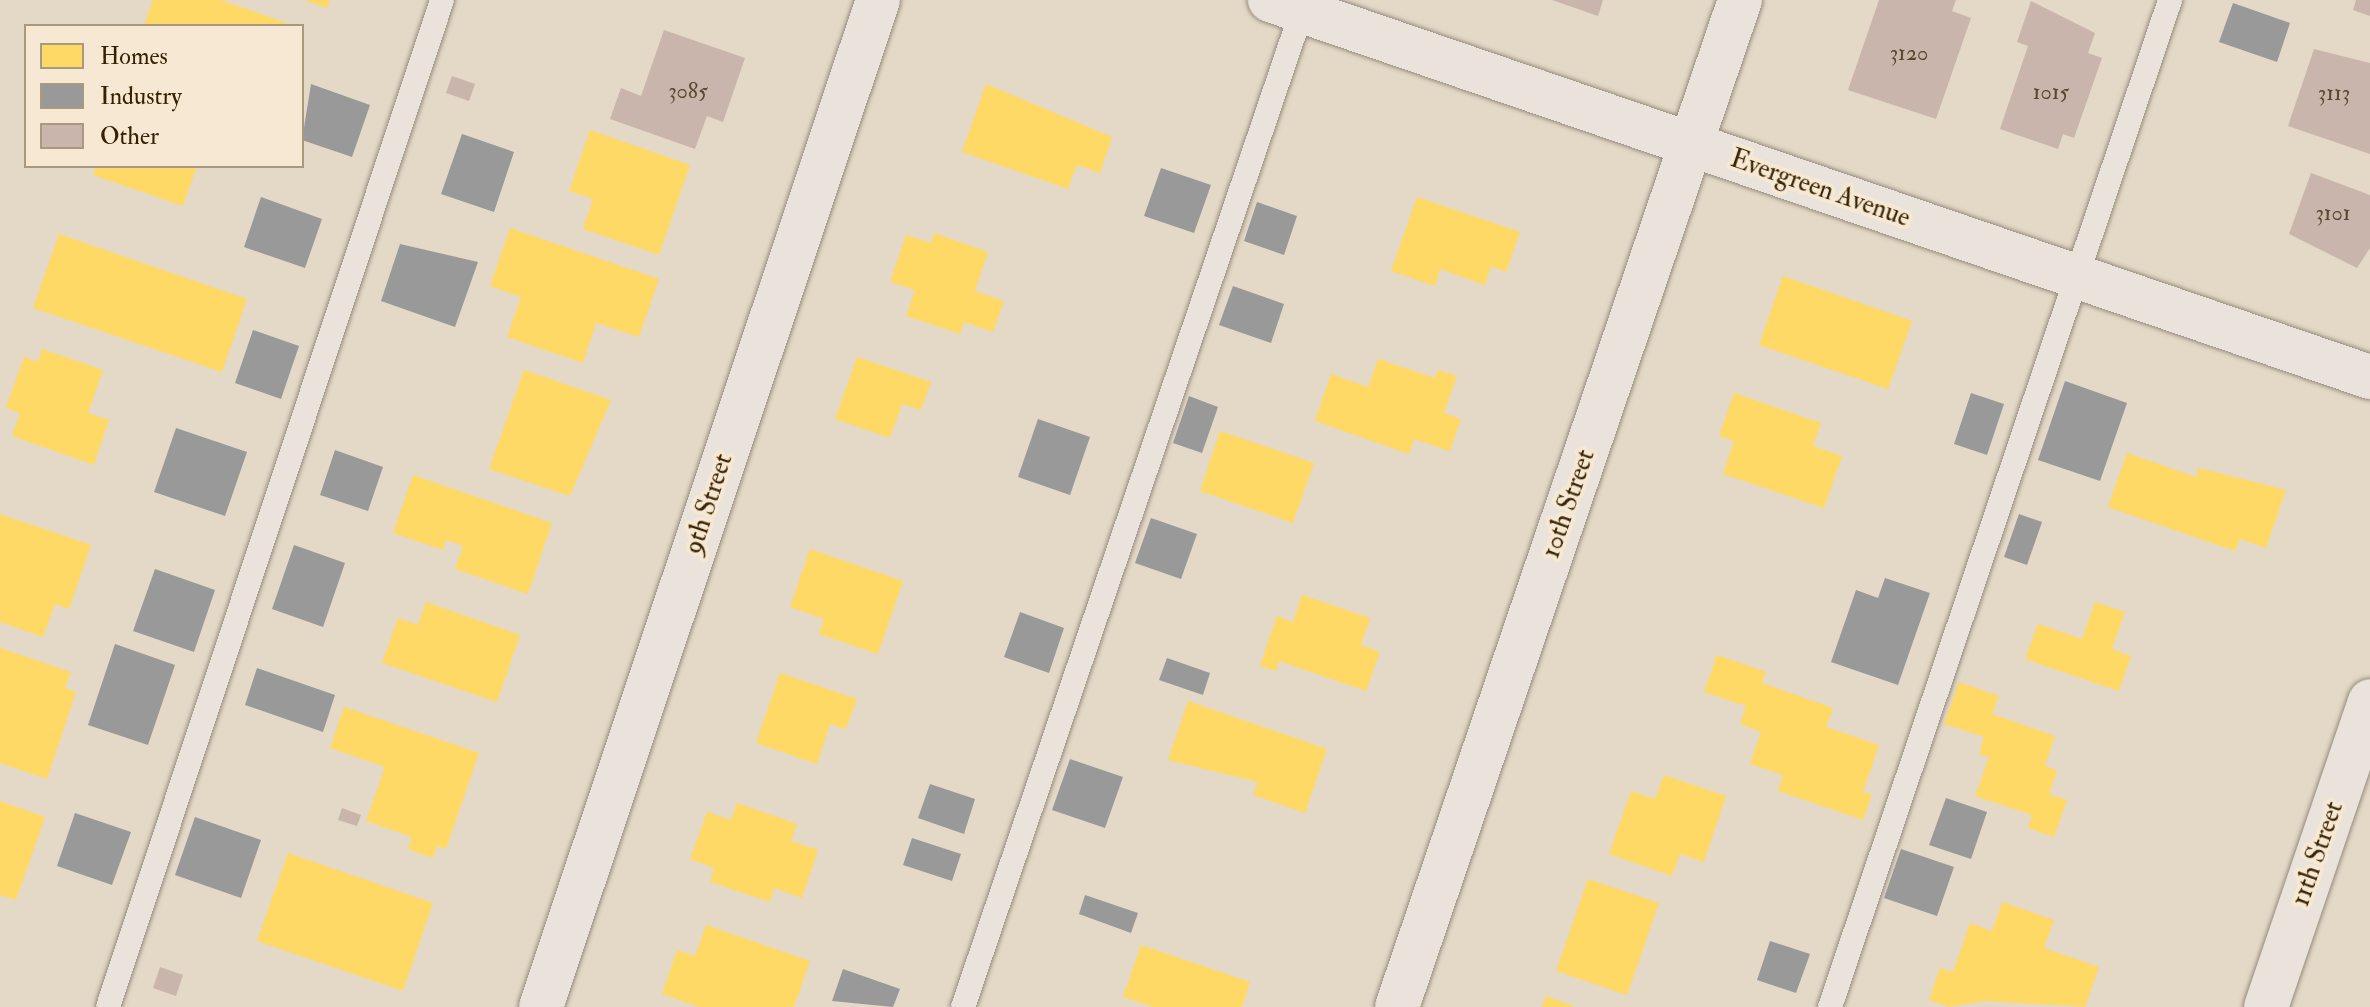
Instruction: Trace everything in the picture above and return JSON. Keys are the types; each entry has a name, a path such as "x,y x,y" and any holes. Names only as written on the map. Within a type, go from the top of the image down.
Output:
{"street":[{"name":"9th Street","path":"541,1007 878,0"},
{"name":"10th Street","path":"1397,1007 1740,0"},
{"name":"Evergreen Avenue","path":"1293,4 1691,145 2370,377"},
{"name":"11th Street","path":"2266,1007 2370,701"}],"lane":[{"path":"108,1007 442,0"},
{"path":"1830,1007 2082,278 2170,0"},
{"path":"963,1007 1293,4"}],"building: Homes":[{"path":"153,0 221,0 289,24 145,24"},
{"path":"304,0 330,0 327,8"},
{"path":"986,84 1112,137 1100,173 1077,165 1068,189 962,152"},
{"path":"590,130 690,165 659,255 583,229 593,199 569,191"},
{"path":"95,168 196,168 183,206 93,175"},
{"path":"1417,197 1520,232 1506,272 1491,266 1485,285 1440,269 1435,286 1391,271"},
{"path":"510,228 659,279 639,337 596,323 583,363 507,337 521,297 490,286"},
{"path":"934,233 988,252 975,291 1004,301 993,332 964,322 960,334 906,316 915,290 890,282 906,235 931,243"},
{"path":"59,234 247,299 222,372 33,308"},
{"path":"1783,276 1912,321 1888,389 1759,345"},
{"path":"42,349 103,370 88,413 109,420 94,465 12,436 20,413 6,408 24,357 38,362"},
{"path":"857,357 931,382 921,410 902,404 890,438 835,419"},
{"path":"1378,359 1435,378 1438,370 1457,376 1444,413 1461,419 1450,451 1414,439 1409,454 1315,421 1331,374 1368,387"},
{"path":"524,370 611,400 570,496 489,469"},
{"path":"1734,393 1821,423 1813,446 1842,456 1824,508 1723,474 1734,441 1719,436"},
{"path":"1220,431 1314,463 1293,523 1200,491"},
{"path":"2127,453 2196,477 2199,468 2286,490 2266,548 2240,539 2235,551 2108,507"},
{"path":"413,475 552,523 528,594 455,569 463,546 446,540 443,550 393,533"},
{"path":"0,514 91,545 69,609 55,604 43,637 0,622"},
{"path":"810,549 903,581 878,654 819,634 824,619 790,607"},
{"path":"1302,595 1370,618 1361,645 1380,652 1366,691 1279,661 1276,671 1260,666 1277,616 1293,622"},
{"path":"426,602 520,635 497,702 382,663 398,618 418,625"},
{"path":"2095,602 2125,612 2112,649 2131,656 2119,691 2025,659 2038,624 2082,639"},
{"path":"0,648 71,672 65,688 76,692 47,779 0,763"},
{"path":"1717,655 1766,672 1762,683 1833,708 1826,727 1879,745 1863,792 1872,795 1863,820 1778,791 1783,775 1750,764 1761,732 1740,724 1746,706 1704,692"},
{"path":"780,673 857,699 846,729 830,724 817,764 756,743"},
{"path":"1959,682 1999,696 1992,714 2055,736 2045,766 2057,770 2049,794 2067,800 2054,837 2028,828 2032,815 1975,796 1989,757 1979,754 1984,737 1944,724"},
{"path":"1188,701 1327,749 1305,813 1253,795 1258,782 1168,760"},
{"path":"344,707 479,753 446,849 437,846 433,858 408,849 412,837 366,821 385,767 330,748"},
{"path":"1664,775 1726,796 1704,862 1680,854 1672,876 1609,854 1631,791 1655,799"},
{"path":"0,801 45,817 16,900 0,895"},
{"path":"737,803 797,824 791,841 818,850 802,898 774,888 770,902 710,882 714,868 690,859 707,812 731,820"},
{"path":"288,853 433,903 403,991 257,941"},
{"path":"1588,879 1659,903 1627,995 1556,971"},
{"path":"2002,902 2054,920 2044,948 2099,967 2085,1007 1985,1001 1949,1007 1929,1000 1940,968 1953,972 1970,923 1992,931"},
{"path":"706,925 810,961 794,1007 699,1007 662,994 677,950 695,956"},
{"path":"1141,945 1250,982 1242,1007 1153,1007 1123,997"},
{"path":"1546,996 1575,1007 1542,1007"}],"building: Industry":[{"path":"2233,3 2290,23 2277,62 2219,42"},
{"path":"311,84 370,105 352,157 304,141"},
{"path":"462,134 514,152 494,212 441,194"},
{"path":"1161,168 1211,185 1194,233 1144,216"},
{"path":"261,197 322,219 305,268 244,247"},
{"path":"1257,202 1297,216 1284,255 1244,241"},
{"path":"400,244 478,262 455,327 381,301"},
{"path":"1233,286 1284,304 1271,343 1219,325"},
{"path":"253,330 299,346 281,399 235,383"},
{"path":"2065,381 2127,403 2100,481 2038,460"},
{"path":"1971,393 2004,404 1987,455 1954,444"},
{"path":"1189,396 1218,407 1202,453 1173,443"},
{"path":"1038,419 1090,437 1070,495 1018,477"},
{"path":"176,428 247,452 225,516 154,492"},
{"path":"335,450 383,467 368,511 320,495"},
{"path":"2019,514 2042,522 2027,565 2004,557"},
{"path":"1151,518 1197,534 1181,579 1135,563"},
{"path":"294,545 345,563 323,627 272,609"},
{"path":"155,569 215,590 194,652 133,631"},
{"path":"1885,578 1930,593 1898,685 1831,662 1856,590 1878,598"},
{"path":"1020,612 1064,628 1049,673 1004,657"},
{"path":"115,644 175,665 148,745 88,725"},
{"path":"1167,658 1210,673 1203,695 1159,680"},
{"path":"257,668 335,695 323,732 245,705"},
{"path":"1070,759 1123,777 1105,828 1052,810"},
{"path":"930,784 975,799 964,834 918,818"},
{"path":"1946,798 1987,812 1971,859 1929,845"},
{"path":"75,813 131,832 112,885 57,866"},
{"path":"195,817 261,840 241,898 175,875"},
{"path":"912,838 961,854 952,881 903,865"},
{"path":"1901,849 1954,867 1937,916 1884,898"},
{"path":"1085,895 1138,913 1131,933 1079,914"},
{"path":"1770,941 1810,954 1796,993 1757,980"},
{"path":"843,969 900,989 893,1007 832,1001"}],"building: Other":[{"path":"1552,0 1603,0 1598,16"},
{"path":"1879,0 1956,0 1952,11 1971,18 1936,119 1848,90"},
{"path":"2356,0 2370,0 2370,16 2353,10"},
{"path":"2031,1 2095,33 2088,53 2102,58 2074,138 2063,134 2058,149 2000,129 2028,46 2017,42"},
{"path":"664,30 745,58 723,122 707,116 695,149 610,119 621,88 641,96"},
{"path":"2314,49 2370,63 2370,154 2288,126"},
{"path":"452,76 475,84 469,101 446,93"},
{"path":"2311,173 2370,195 2370,248 2357,268 2289,234"},
{"path":"342,808 361,815 357,826 338,820"},
{"path":"160,967 183,975 176,996 153,988"}]}
